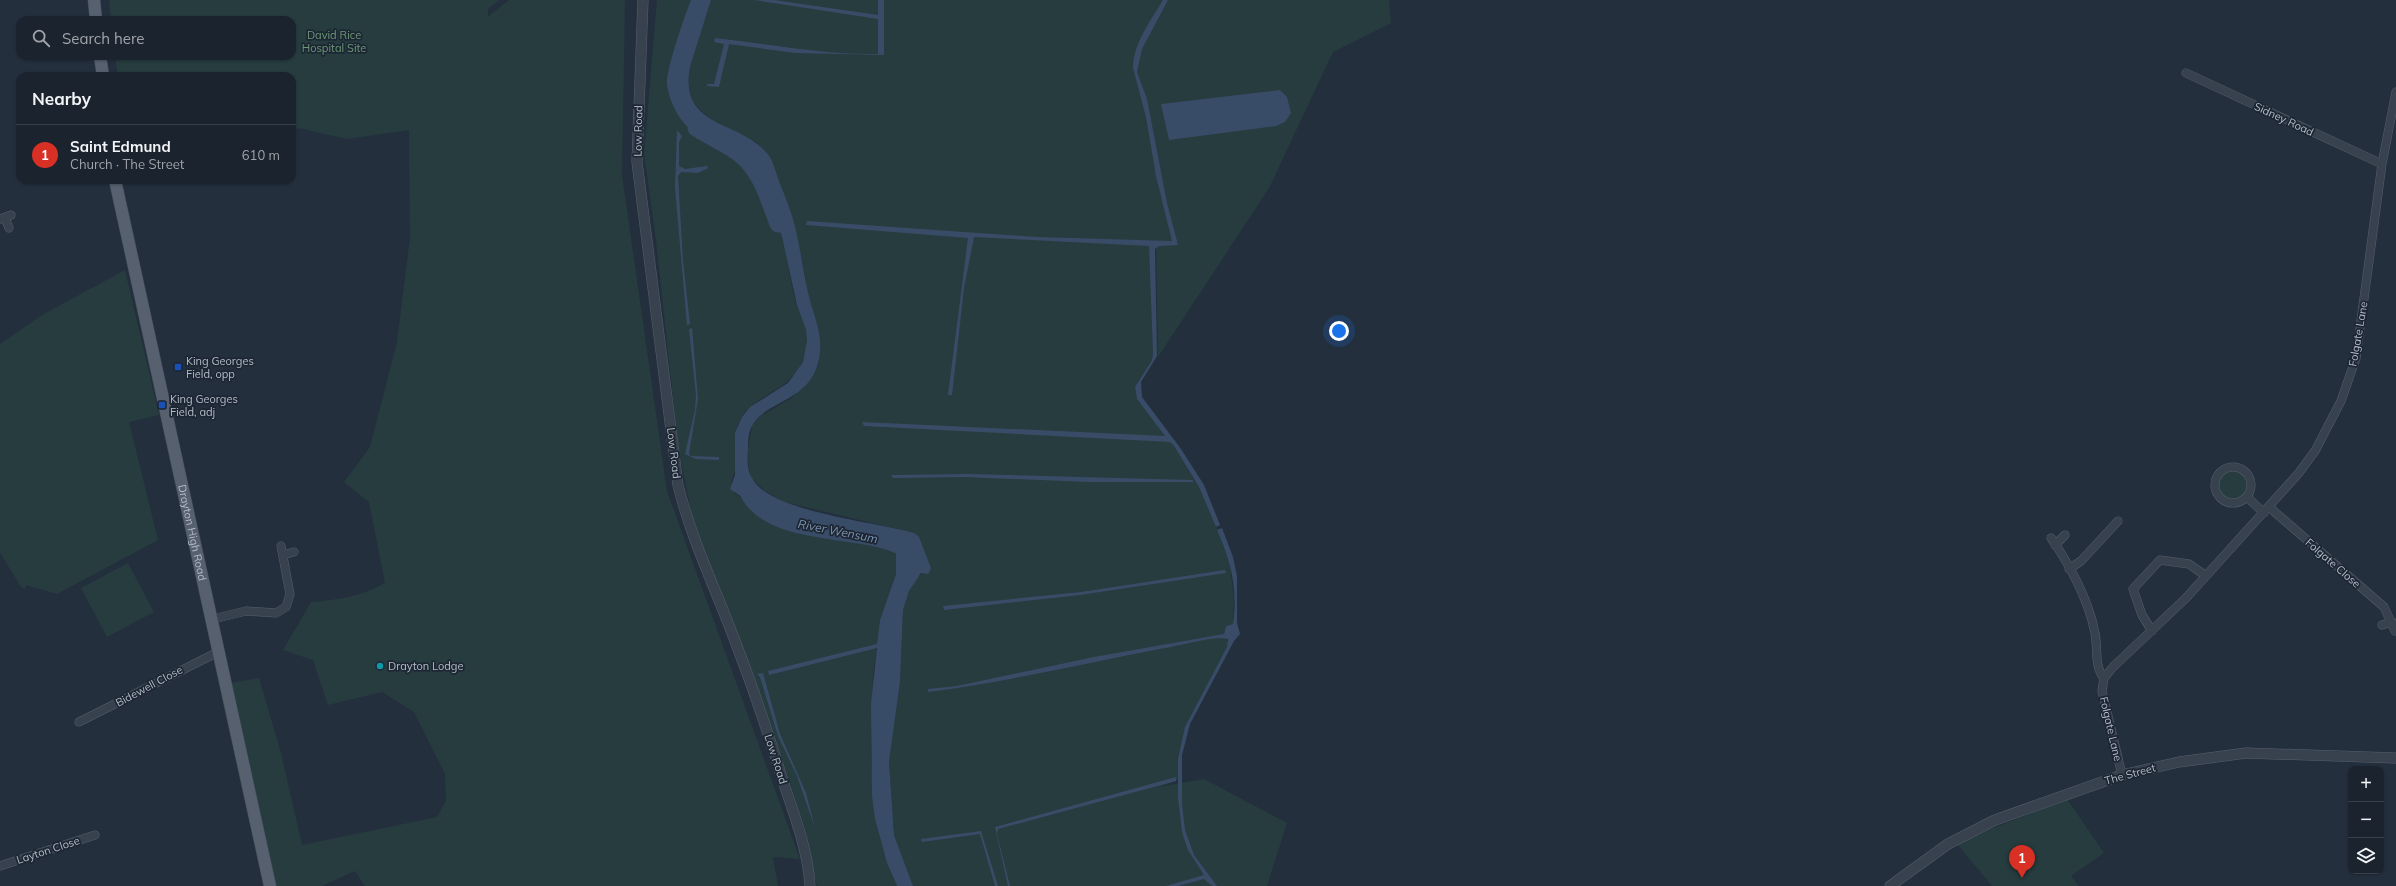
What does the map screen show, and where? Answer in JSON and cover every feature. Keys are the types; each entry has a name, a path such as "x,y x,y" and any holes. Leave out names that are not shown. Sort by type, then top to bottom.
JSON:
{"main road":[{"path":"94,0 96,16"},
{"path":"100,60 102,72"},
{"name":"Drayton High Road","path":"117,184 220,651 270,886"}],"street":[{"name":"Low Road","path":"642,0 637,162 678,485 686,516 739,650 777,761 809,869 810,886"},
{"name":"Sidney Road","path":"2186,73 2382,164"},
{"name":"Folgate Lane","path":"2122,775 2102,691 2104,678 2112,667 2152,631 2206,576 2298,474 2315,450 2340,401 2352,369 2364,302 2382,164 2396,92"},
{"path":"5,218 9,228"},
{"path":"2232,466 2241,468 2248,473 2251,481 2251,489 2247,497 2238,503 2228,503 2220,498 2215,490 2214,483 2217,474 2223,469 2232,466"},
{"name":"Folgate Close","path":"2247,497 2266,510 2384,607 2392,622 2395,632"},
{"path":"2069,568 2081,561 2118,521"},
{"path":"2065,535 2053,542 2069,568 2092,618 2099,669 2104,678"},
{"path":"213,619 246,611 276,613 286,607 290,594 280,546"},
{"path":"283,555 294,552"},
{"path":"2152,631 2142,615 2133,589 2160,560 2190,564 2206,576"},
{"path":"2382,625 2392,622"},
{"name":"Bidewell Close","path":"79,722 220,651"},
{"name":"The Street","path":"1890,886 1948,844 1995,820 2122,775 2179,762 2246,753 2396,758"},
{"name":"Layton Close","path":"0,866 95,835"}],"green space":[{"name":"David Rice Hospital Site","path":"109,0 499,0 488,9 488,17 509,0 625,0 622,175 667,491 800,859 773,857 778,886 365,886 355,871 322,886 275,886 231,683 259,678 281,753 302,845 437,817 446,801 445,774 414,712 382,692 328,705 313,660 283,650 311,602 350,597 385,583 369,502 344,482 370,447 397,342 410,237 409,130 347,139 299,128 296,129 296,72 117,72 116,60 296,60 296,16 111,16"},
{"path":"657,0 691,0 672,61 667,84 677,112 700,135 736,145 748,152 753,158 779,228 794,295 807,336 805,355 800,366 792,377 755,403 742,417 738,425 735,442 734,474 731,481 734,493 763,511 872,536 888,543 896,552 896,574 880,620 873,676 871,760 875,819 887,863 897,886 817,886 792,788 761,699 693,522 678,445 656,240 644,154"},
{"path":"711,0 1389,0 1391,23 1333,52 1269,188 1158,357 1156,241 1150,240 1153,353 1152,360 1135,387 1137,398 1174,446 1199,487 1229,557 1234,599 1233,624 1226,626 1224,634 1228,643 1214,676 1196,708 1183,742 1180,759 1180,777 1176,781 1158,787 1204,779 1287,823 1267,886 913,886 894,835 889,762 900,682 903,610 909,591 917,578 923,573 914,533 784,502 765,491 751,478 747,454 752,426 760,416 792,398 818,365 806,281 800,253 785,198 774,172 758,144 711,119 695,104 691,94 689,82 690,67"},
{"path":"125,270 159,415 129,422 158,540 57,594 26,585 26,589 21,587 0,553 0,344 42,315"},
{"path":"2233,470 2244,474 2248,485 2244,496 2233,500 2222,496 2218,485 2222,474"},
{"path":"128,563 154,612 107,637 81,588"},
{"path":"2067,799 2104,853 2071,876 2079,886 1992,886 1957,844 1993,828"}],"water":[{"path":"691,0 711,0 690,67 689,87 693,101 701,112 712,120 753,141 770,157 793,219 808,293 820,340 820,355 813,376 805,386 796,393 758,417 752,426 748,437 748,468 750,475 762,490 779,499 801,507 851,520 914,533 919,537 931,568 928,574 921,573 909,591 903,610 900,682 889,762 894,835 913,886 897,886 887,863 875,819 872,796 871,704 877,648 769,675 768,671 877,644 880,620 896,574 896,552 888,543 872,536 841,529 803,525 780,519 763,511 730,489 735,475 735,433 742,417 750,407 788,383 803,362 807,341 806,330 797,305 782,237 753,158 747,152 734,145 706,138 693,131 677,114 668,92 667,78 669,68"},
{"path":"754,0 774,0 878,15 878,0 884,0 884,55 795,53 729,44 719,87 707,86 707,84 714,84 724,44 714,42 715,38 816,51 878,54 878,19"},
{"path":"1163,0 1168,0 1142,49 1137,72 1147,99 1167,203 1178,245 1159,246 1155,249 1157,356 1141,382 1142,397 1181,449 1204,485 1220,525 1216,527 1199,487 1170,442 864,426 862,422 1165,436 1137,399 1135,387 1152,360 1153,353 1149,246 974,237 964,288 952,395 948,395 968,238 806,225 807,221 1037,237 1172,241 1156,176 1146,117 1133,68 1139,41"},
{"path":"1280,90 1287,97 1291,113 1285,122 1276,126 1169,140 1161,104"},
{"path":"677,130 682,136 679,142 679,166 685,169 707,166 708,168 698,173 681,172 678,176 683,261 690,324 687,325 675,188"},
{"path":"692,328 698,399 689,453 690,456 719,457 719,460 696,459 685,454 695,410 696,395 689,329"},
{"path":"969,474 1192,480 1194,482 1089,482 963,477 893,478 891,475"},
{"path":"1222,528 1233,557 1237,576 1237,623 1240,634 1234,641 1190,724 1182,755 1182,804 1185,830 1194,855 1217,886 1212,886 1204,879 1178,886 1166,886 1204,875 1188,850 1182,832 1178,798 1178,759 1185,727 1227,647 1228,639 1215,638 958,688 928,692 928,689 957,686 1094,657 1224,634 1226,626 1233,624 1235,599 1230,564 1217,530"},
{"path":"1225,570 1226,573 1080,595 944,610 943,606 1081,592"},
{"path":"763,673 780,734 806,793 815,828 797,776 778,736 760,677 757,674"},
{"path":"1176,777 1176,781 998,829 997,834 1010,886 1008,886 995,827"},
{"path":"981,831 998,886 995,886 980,834 922,842 921,839"}],"waterway":[{"name":"River Wensum","path":"696,128 731,148 749,163 760,179 778,224"},
{"name":"River Wensum","path":"747,490 758,505 774,516 794,524 883,540 900,546"}],"place":[{"name":"King Georges Field, opp","path":"178,367"},
{"name":"King Georges Field, adj","path":"162,405"},
{"name":"Drayton Lodge","path":"380,666"},
{"name":"Saint Edmund","path":"2022,878"}]}
